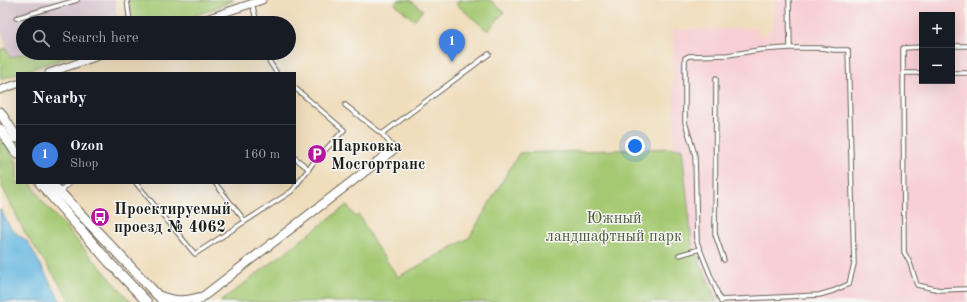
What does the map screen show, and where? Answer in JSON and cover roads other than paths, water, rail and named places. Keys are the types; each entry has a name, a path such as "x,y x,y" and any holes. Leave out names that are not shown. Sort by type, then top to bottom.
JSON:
{"main road":[{"path":"0,112 16,136"},
{"path":"0,128 16,152"},
{"path":"41,184 56,194 160,299"},
{"path":"51,184 56,194 147,302"}],"street":[{"path":"214,16 262,0"},
{"path":"52,72 87,60"},
{"path":"0,90 16,84"},
{"path":"160,299 187,301 198,300 394,149"}],"lane":[{"path":"23,16 77,0"},
{"path":"127,0 129,16"},
{"path":"789,0 790,48"},
{"path":"252,3 255,16"},
{"path":"955,46 967,46"},
{"path":"919,47 903,48 904,252 910,263 917,285 940,290 967,289"},
{"path":"790,48 848,50 854,264 849,284 819,295 721,301 698,242 695,155 685,122 685,58 689,56 728,55 790,48"},
{"path":"382,134 489,54"},
{"path":"268,60 275,72"},
{"path":"904,74 919,73"},
{"path":"955,73 967,73"},
{"path":"716,78 715,234 724,260"},
{"path":"137,184 195,254 292,191 309,169 344,130 296,89"},
{"path":"345,105 382,134 394,149"},
{"path":"296,159 309,169"},
{"path":"56,194 67,184"},
{"path":"216,184 245,221"},
{"path":"679,255 700,249"}],"water":[{"path":"0,209 11,229 28,242 61,302 0,302"}],"place":[{"name":"Ozon","path":"452,62"},
{"name":"Парковка Мосгортранс","path":"317,154"},
{"name":"Проектируемый проезд № 4062","path":"100,217"}],"park label":[{"name":"Южный ландшафтный парк","path":"614,226"}]}
